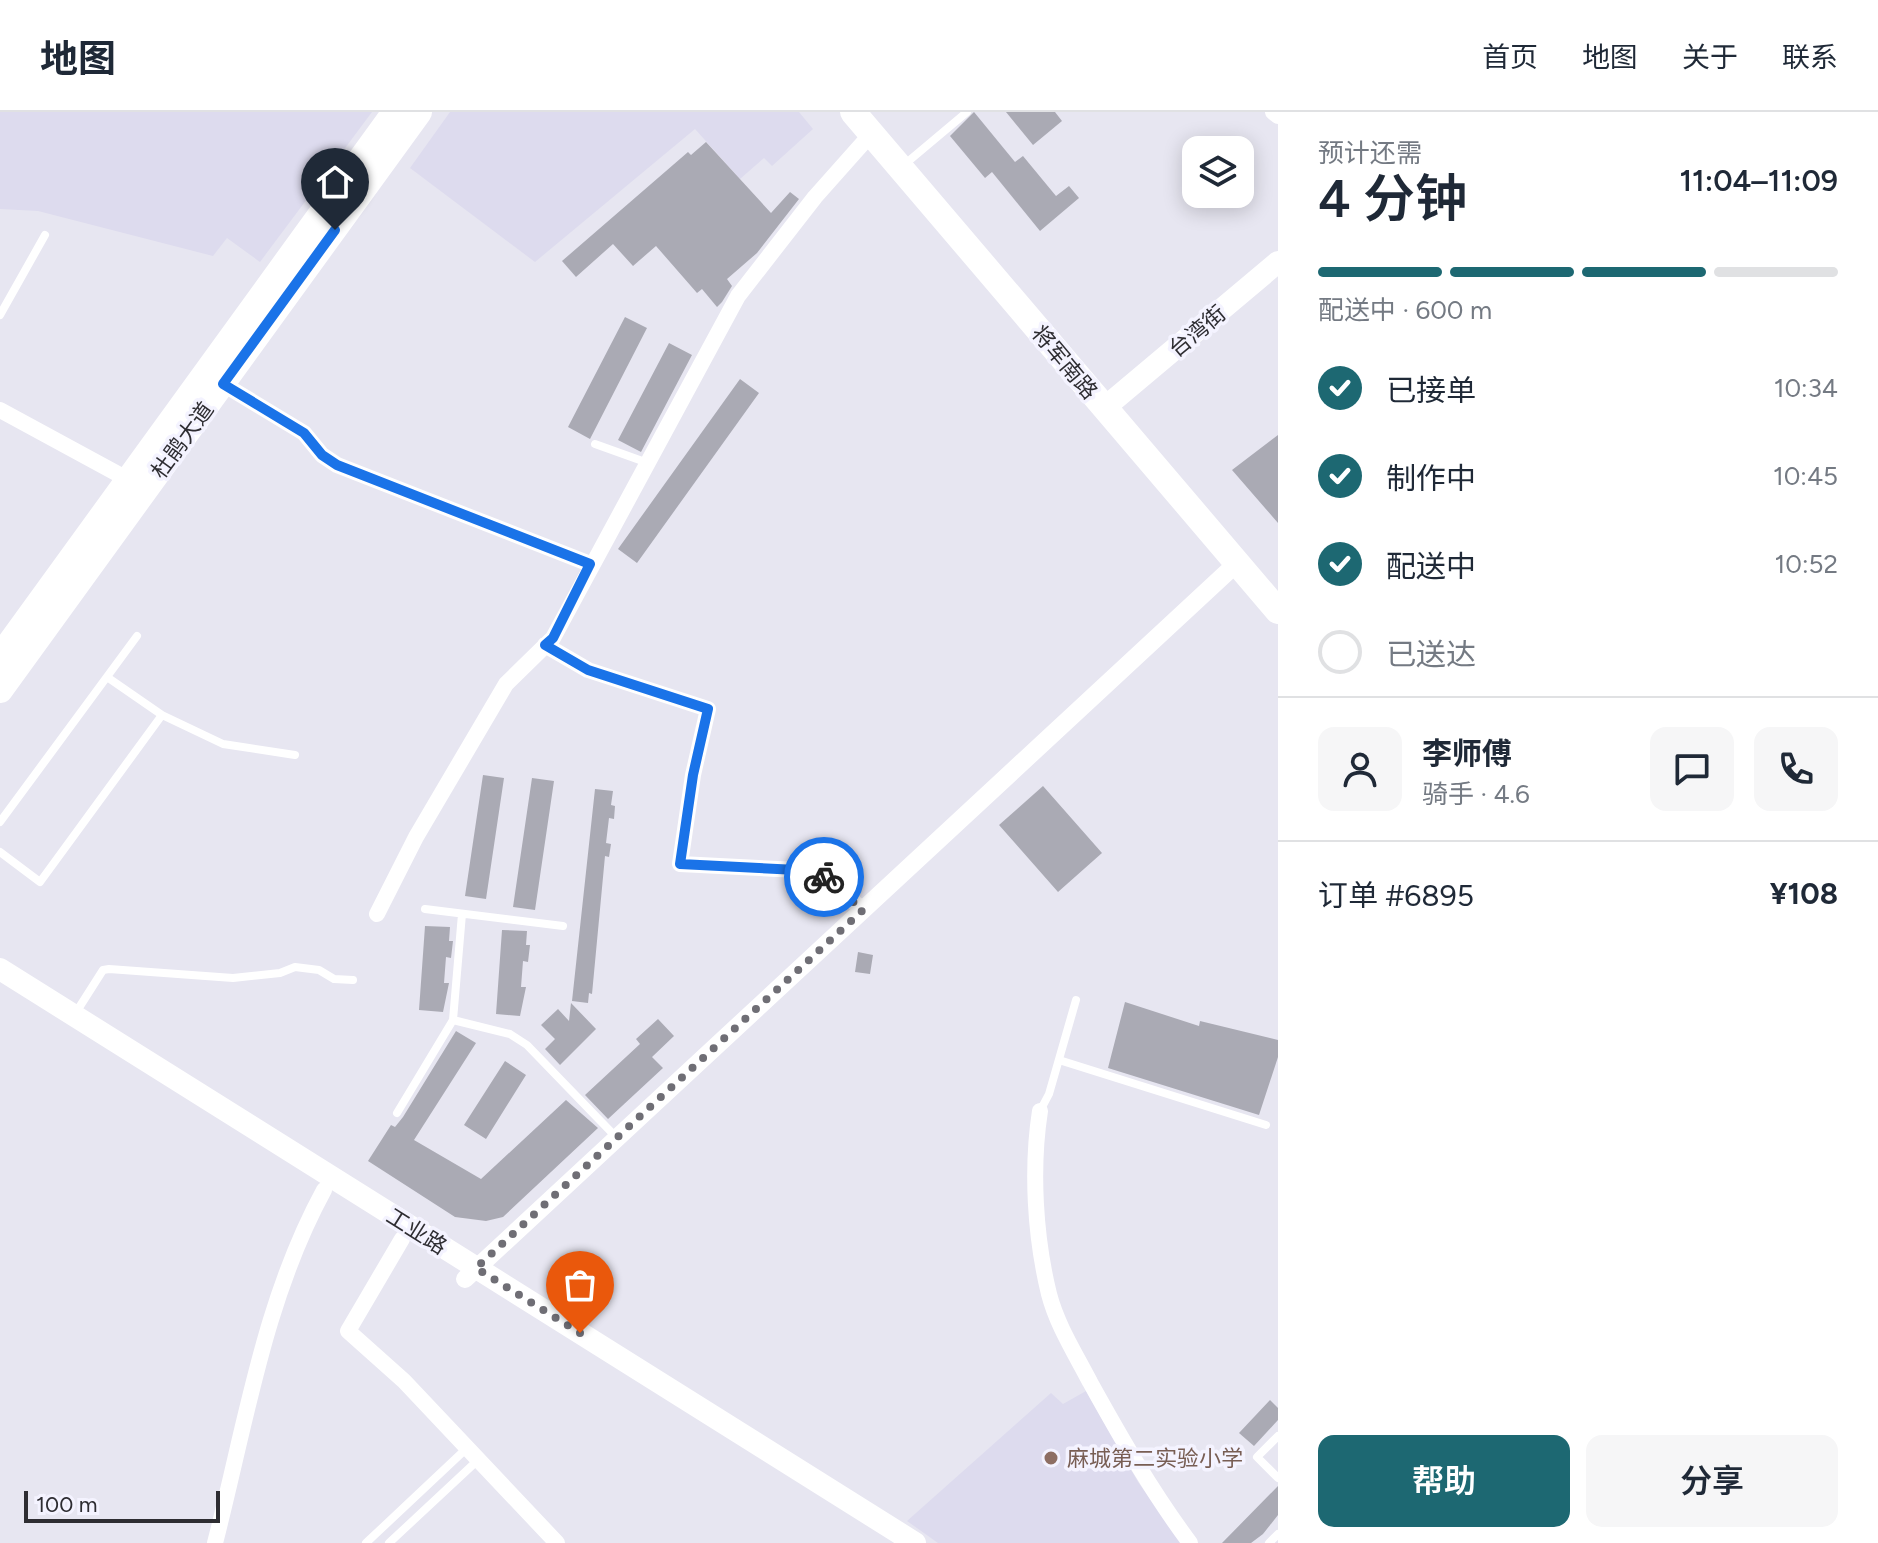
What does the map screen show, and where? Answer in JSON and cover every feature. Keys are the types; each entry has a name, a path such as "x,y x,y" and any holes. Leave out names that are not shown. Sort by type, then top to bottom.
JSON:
{"highway":[{"name":"杜鹃大道","path":"0,657 395,112"},
{"name":"杜鹃大道","path":"0,690 419,112"},
{"name":"将军南路","path":"853,112 871,123 911,159 1278,590"},
{"name":"将军南路","path":"871,123 1278,611"}],"main road":[{"name":"台湾街","path":"1115,399 1278,262"},
{"name":"工业路","path":"0,969 887,1543"},
{"name":"工业路","path":"0,986 402,1239 471,1274 915,1543"}],"street":[{"path":"1273,112 1278,116"},
{"path":"377,914 416,837 506,684 553,638 590,564 649,463 738,296 871,123"},
{"path":"223,384 304,433 322,455 337,465 590,564"},
{"path":"0,410 129,480"},
{"path":"471,1274 1237,563"},
{"path":"545,645 588,670 708,709 693,775 680,864 818,871 863,910"},
{"path":"1040,1111 1034,1147 1038,1206 1044,1270 1060,1326 1129,1453 1190,1543"},
{"path":"215,1543 267,1327 290,1261 324,1190"},
{"path":"402,1239 348,1331 404,1381 557,1543"}],"lane":[{"path":"911,159 967,112"},
{"path":"0,315 45,235"},
{"path":"595,444 649,463"},
{"path":"0,822 137,636"},
{"path":"107,677 162,715 223,744 295,755"},
{"path":"0,852 40,882 162,715"},
{"path":"425,909 563,926"},
{"path":"397,1113 453,1020 462,914"},
{"path":"75,1015 103,970 109,969 233,978 280,973 295,967 314,968 334,979 353,980"},
{"path":"1040,1111 1076,1000"},
{"path":"453,1020 510,1034 527,1045 617,1138"},
{"path":"1059,1060 1266,1125"},
{"path":"1278,1436 1257,1457 1278,1478"},
{"path":"366,1543 473,1454"},
{"path":"389,1543 473,1454"},
{"path":"1269,1543 1278,1534"}],"shaded area":[{"path":"0,112 372,112 260,262 227,238 213,256 38,211 0,209"},
{"path":"450,112 799,112 813,129 772,166 764,158 740,179 695,129 535,262 410,168"},
{"name":"麻城第二实验小学","path":"1086,1391 1138,1482 1182,1543 938,1543 907,1521 1051,1393 1063,1404"}],"building":[{"path":"974,112 1015,162 1023,156 1056,196 1069,186 1079,198 1040,231 992,172 985,178 950,136"},
{"path":"1006,112 1055,112 1062,121 1033,145"},
{"path":"706,142 771,213 790,192 799,199 757,253 727,279 732,286 722,302 717,307 702,289 697,293 656,246 633,266 613,244 576,277 562,261 688,152 691,155"},
{"path":"625,317 647,328 590,439 568,427"},
{"path":"669,343 692,355 641,452 618,440"},
{"path":"740,379 759,393 637,563 618,549"},
{"path":"1278,435 1278,523 1232,470"},
{"path":"483,775 504,778 486,899 465,896"},
{"path":"532,778 554,781 535,910 513,907"},
{"path":"1043,786 1102,853 1058,892 999,825"},
{"path":"595,789 613,791 611,805 615,806 614,819 609,818 606,843 611,844 609,857 605,856 592,994 589,993 588,1003 572,1001"},
{"path":"425,926 450,927 449,941 453,941 451,958 446,957 444,983 449,983 443,1012 419,1010"},
{"path":"502,930 527,931 526,945 530,945 528,962 523,961 521,987 526,987 520,1016 496,1014"},
{"path":"858,952 873,955 870,974 855,972"},
{"path":"1125,1002 1199,1026 1200,1021 1278,1040 1278,1057 1259,1115 1108,1068"},
{"path":"571,1003 596,1029 560,1065 545,1049 555,1039 541,1025 558,1009 569,1021"},
{"path":"658,1019 674,1036 652,1057 663,1068 608,1119 585,1095 640,1044 636,1039"},
{"path":"456,1031 476,1043 414,1140 481,1179 566,1100 598,1128 503,1217 486,1221 455,1217 368,1161 391,1125 395,1127 403,1117"},
{"path":"505,1061 526,1075 486,1139 464,1125"},
{"path":"1270,1400 1278,1408 1278,1420 1254,1446 1239,1433"},
{"path":"1278,1486 1278,1515 1263,1534 1251,1543 1222,1543"}],"way so far":[{"path":"580,1333 476,1268 863,910 824,877"}],"place":[{"name":"麻城第二实验小学","path":"1051,1458"}],"route":[{"path":"335,230 223,384 304,433 322,455 337,465 419,500 590,564 553,638 545,645 588,670 708,709 693,775 680,864 818,871 824,877"}]}
